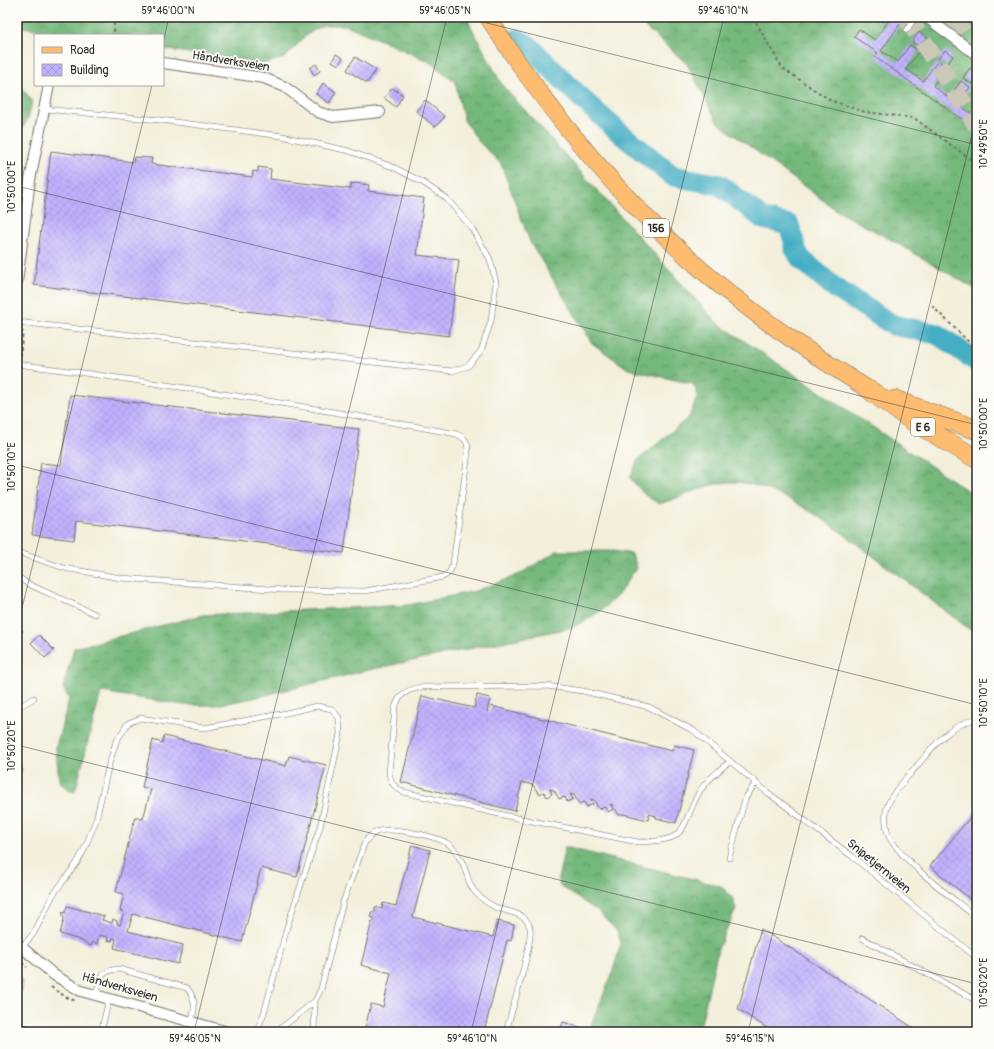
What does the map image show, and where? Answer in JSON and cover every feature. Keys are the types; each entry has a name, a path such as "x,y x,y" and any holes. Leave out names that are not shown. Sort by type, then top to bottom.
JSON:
{"highway":[{"name":"E 6","path":"871,391 977,430"},
{"name":"E 6","path":"871,391 912,420 977,459"}],"main road":[{"name":"156","path":"488,17 525,74 553,112 601,171 650,222 734,296 814,355 871,391"}],"street":[{"path":"926,17 977,55"},
{"name":"Håndverksveien","path":"164,63 264,78 285,87 318,112 333,117 380,112"},
{"path":"17,282 30,180 49,86"},
{"name":"Håndverksveien","path":"20,945 63,981 81,991 227,1032"}],"lane":[{"path":"906,30 915,17"},
{"path":"17,322 452,371 468,366 481,351 491,321 496,283 490,259 471,227 446,198 422,182 393,167 349,151 282,136 160,120 44,109"},
{"path":"17,364 116,377 360,416 457,434 464,438 468,443 468,452 453,564 449,572 443,577 365,591 282,590 120,578 64,568 17,552"},
{"path":"17,576 28,584 95,614"},
{"name":"Snipetjernveien","path":"730,761 699,793 682,832 671,839 659,842 638,842 512,817 404,792 391,782 389,774 395,707 399,697 406,691 421,687 548,686 583,691 649,707 694,731 756,782 767,792 853,857 977,958"},
{"path":"17,708 34,698"},
{"path":"20,945 34,933 53,895 77,863 84,850 96,820 109,764 116,742 128,724 134,720 149,718 204,728 317,706 332,709 339,718 340,734 321,820 312,852 287,926 265,1010 257,1032"},
{"name":"Snipetjernveien","path":"977,718 962,722 940,739 889,802 886,812 889,837 899,851 977,918"},
{"path":"730,858 745,799 756,782"},
{"path":"314,1032 315,1001 321,989 346,894 365,842 372,834 380,831 396,830 431,837 450,845 461,858 469,882 477,894 496,908 515,913 524,918 530,928 528,944 506,1032"},
{"path":"862,938 977,1002"},
{"path":"96,996 103,974 108,970 119,969 187,988 193,996 195,1008 192,1021"},
{"path":"101,1032 109,999"},
{"path":"276,1032 315,1001"}],"path":[{"path":"114,17 114,34"},
{"path":"753,17 782,68 830,100 864,112 914,118 977,164"},
{"path":"932,306 977,350"}],"green space":[{"path":"17,17 466,17 502,85 716,322 977,497 977,635 835,528 792,501 770,491 749,484 729,482 712,485 659,504 645,495 630,478 637,461 689,417 698,395 693,384 628,369 592,343 530,242 501,164 479,142 464,120 455,81 428,61 346,25 323,25 306,35 285,58 261,64 164,49 164,34 66,34 17,26"},
{"path":"634,17 977,17 977,290 895,242 839,212 718,123 687,64"},
{"path":"17,82 32,101 29,116 17,138"},
{"path":"557,551 614,551 632,554 637,567 618,595 602,610 574,627 364,671 249,699 215,705 185,705 101,692 75,792 69,791 59,781 56,747 69,699 63,688 74,648 203,615 408,605 475,591 518,575"},
{"path":"565,847 721,886 732,897 736,909 718,949 699,1032 588,1032 612,974 621,943 617,931 596,910 560,886 558,879"},
{"path":"17,975 22,981 21,991 17,999"}],"building":[{"path":"878,17 888,17 884,22"},
{"path":"891,17 899,17 903,20 881,51 898,62 910,45 919,51 906,69 923,81 936,63 944,69 933,86 949,98 961,81 970,87 958,104 975,116 977,113 977,130 875,57 878,53 854,37 859,29 875,40"},
{"path":"919,32 928,38 921,48 912,42"},
{"path":"945,50 953,56 946,66 937,60"},
{"path":"336,54 343,58 338,65 332,61"},
{"path":"355,57 376,70 367,83 347,70"},
{"path":"316,64 320,71 314,75 310,68"},
{"path":"970,68 977,73 977,77 972,84 963,78"},
{"path":"323,83 336,92 329,103 316,94"},
{"path":"392,88 403,95 396,107 384,98"},
{"path":"425,100 445,117 435,127 416,111"},
{"path":"51,151 133,162 134,157 152,158 151,164 252,177 253,171 258,172 258,167 271,169 270,179 351,189 351,184 356,183 369,185 368,191 424,198 417,255 459,260 449,336 34,285"},
{"path":"70,395 359,429 344,553 76,521 74,540 32,535 41,463 61,465"},
{"path":"17,625 23,631 17,636"},
{"path":"39,635 54,650 45,658 31,643"},
{"path":"477,695 490,698 487,712 489,712 491,706 672,751 674,745 694,750 676,823 656,818 656,816 649,814 648,820 623,814 619,815 613,805 610,804 613,809 608,812 605,807 599,809 594,800 590,799 593,804 587,807 584,802 579,804 574,795 570,794 573,799 567,802 565,797 559,799 554,790 550,789 552,794 547,797 544,792 539,794 533,785 522,782 515,811 401,782 422,696 474,708"},
{"path":"164,736 286,766 289,756 326,765 297,877 261,868 242,942 133,914 128,931 183,945 178,964 114,948 116,939 113,938 112,941 107,940 108,937 99,935 97,944 92,942 91,946 80,940 60,934 64,919 62,912 65,913 67,906 104,916 102,920 112,923 113,919 120,925 124,912 120,911 124,894 116,892 135,817 143,819 151,789 142,787 153,740 162,743"},
{"path":"17,766 23,770 17,777"},
{"path":"977,809 977,905 930,866"},
{"path":"412,845 430,850 413,917 493,937 497,921 514,925 511,941 507,940 484,1032 364,1032 371,1004 383,1007 391,973 361,965 372,921 374,922 374,918 371,917 371,912 375,912 375,907 382,909 383,903 396,906"},
{"path":"761,929 920,1032 773,1032 738,1009"},
{"path":"563,1022 579,1027 578,1032 560,1032"}],"waterway":[{"path":"517,39 528,45 583,100 620,133 673,176 720,185 763,219 789,225 796,248 794,247 801,259 835,288 893,325 937,334 977,362"}],"tunnel":[{"path":"907,17 977,125"},
{"path":"952,17 977,54"}]}
